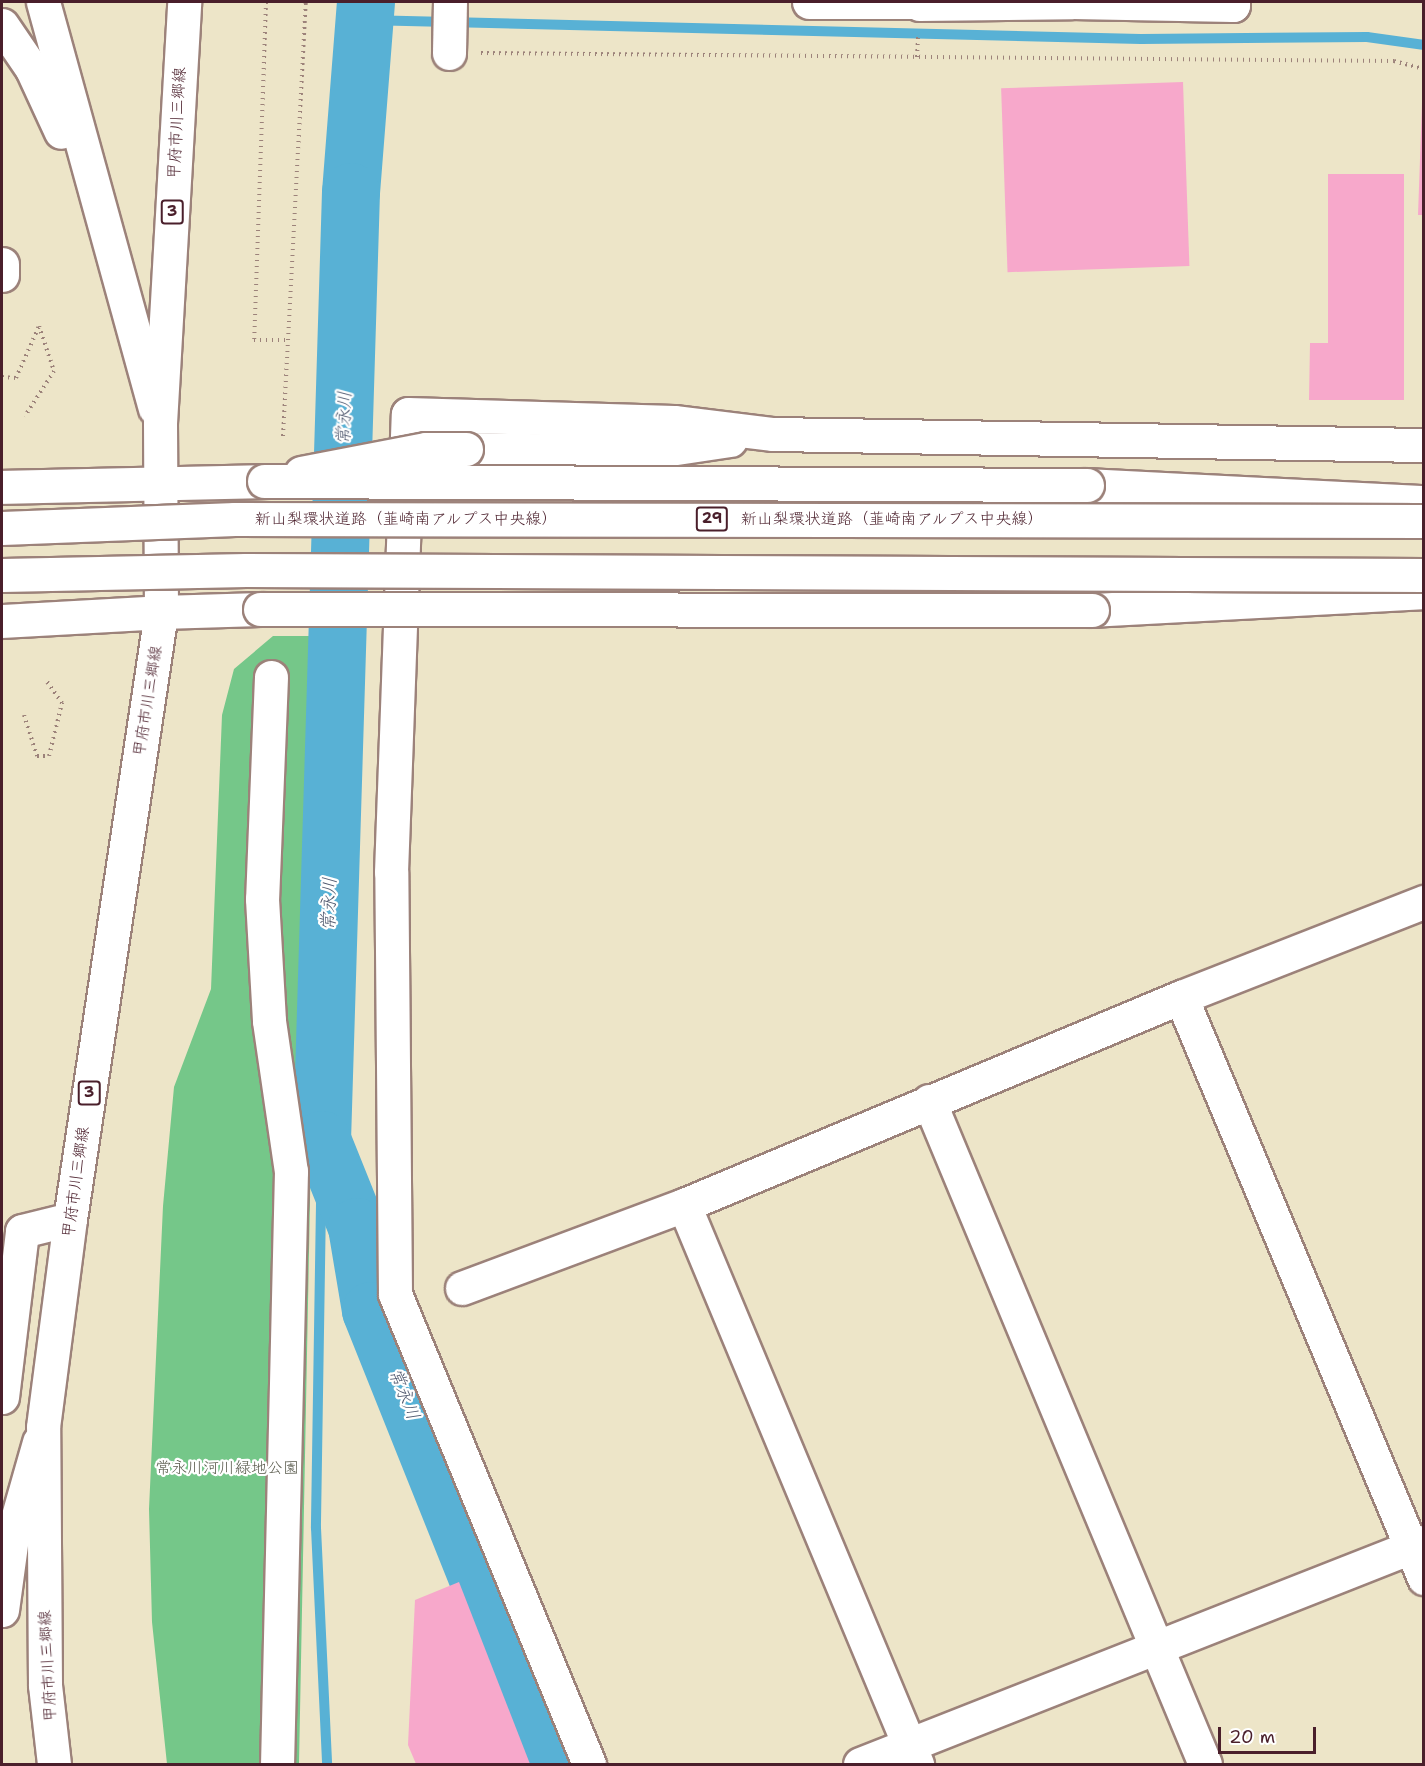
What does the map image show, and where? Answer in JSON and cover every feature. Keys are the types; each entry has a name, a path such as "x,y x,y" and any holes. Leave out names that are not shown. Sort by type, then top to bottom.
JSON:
{"main road":[{"name":"甲府市川三郷線","path":"43,2 109,237 141,370 160,423"},
{"name":"甲府市川三郷線","path":"54,1764 45,1685 44,1427 70,1219 161,612 160,423 184,2"},
{"path":"449,53 450,2"},
{"path":"809,2 1072,2 1233,5 1233,2"},
{"name":"甲府市川三郷線","path":"2,25 32,69 109,237"},
{"path":"2,264 2,275"},
{"path":"590,1764 395,1294 391,872 408,414 674,422 773,434 1424,445"},
{"path":"264,481 426,449 650,452 773,434"},
{"path":"2,487 264,481 1087,485 1424,502"},
{"name":"新山梨環状道路（韮崎南アルプス中央線）","path":"2,528 235,519 1424,521"},
{"path":"2,575 246,570 1424,574"},
{"path":"2,621 261,609 1092,610 1424,592"},
{"path":"271,677 262,898 269,1021 291,1171 277,1764"},
{"path":"462,1288 684,1205 1181,997 1424,902"},
{"path":"1181,997 1417,1545 1424,1578"},
{"path":"929,1101 1205,1764"},
{"path":"684,1205 913,1754"},
{"path":"2,1397 22,1231 70,1219"},
{"path":"2,1610 12,1537 44,1427"},
{"path":"860,1764 913,1754 1156,1647 1417,1545"}],"path":[{"path":"266,2 254,340 288,340"},
{"path":"283,436 306,2"},
{"path":"449,53 1394,60 1424,69"},
{"path":"2,377 16,378 39,326 54,371 25,416"},
{"path":"24,715 37,756 49,756 62,703 45,679"}],"green space":[{"name":"常永川河川緑地公園","path":"273,636 321,636 299,1764 167,1764 152,1622 149,1509 163,1206 174,1087 211,989 222,715 234,669"}],"building":[{"path":"1183,82 1189,266 1008,272 1001,88"},
{"path":"1422,103 1424,103 1424,215 1418,215"},
{"path":"1328,174 1404,174 1404,400 1309,400 1310,343 1328,343"},
{"path":"459,1582 530,1764 416,1764 408,1745 415,1600"}],"waterway":[{"name":"常永川","path":"366,2 351,192 322,1140 357,1227 371,1311 552,1764"},
{"path":"365,20 1141,39 1367,37 1424,45"},
{"path":"322,1140 316,1528 327,1764"}]}
